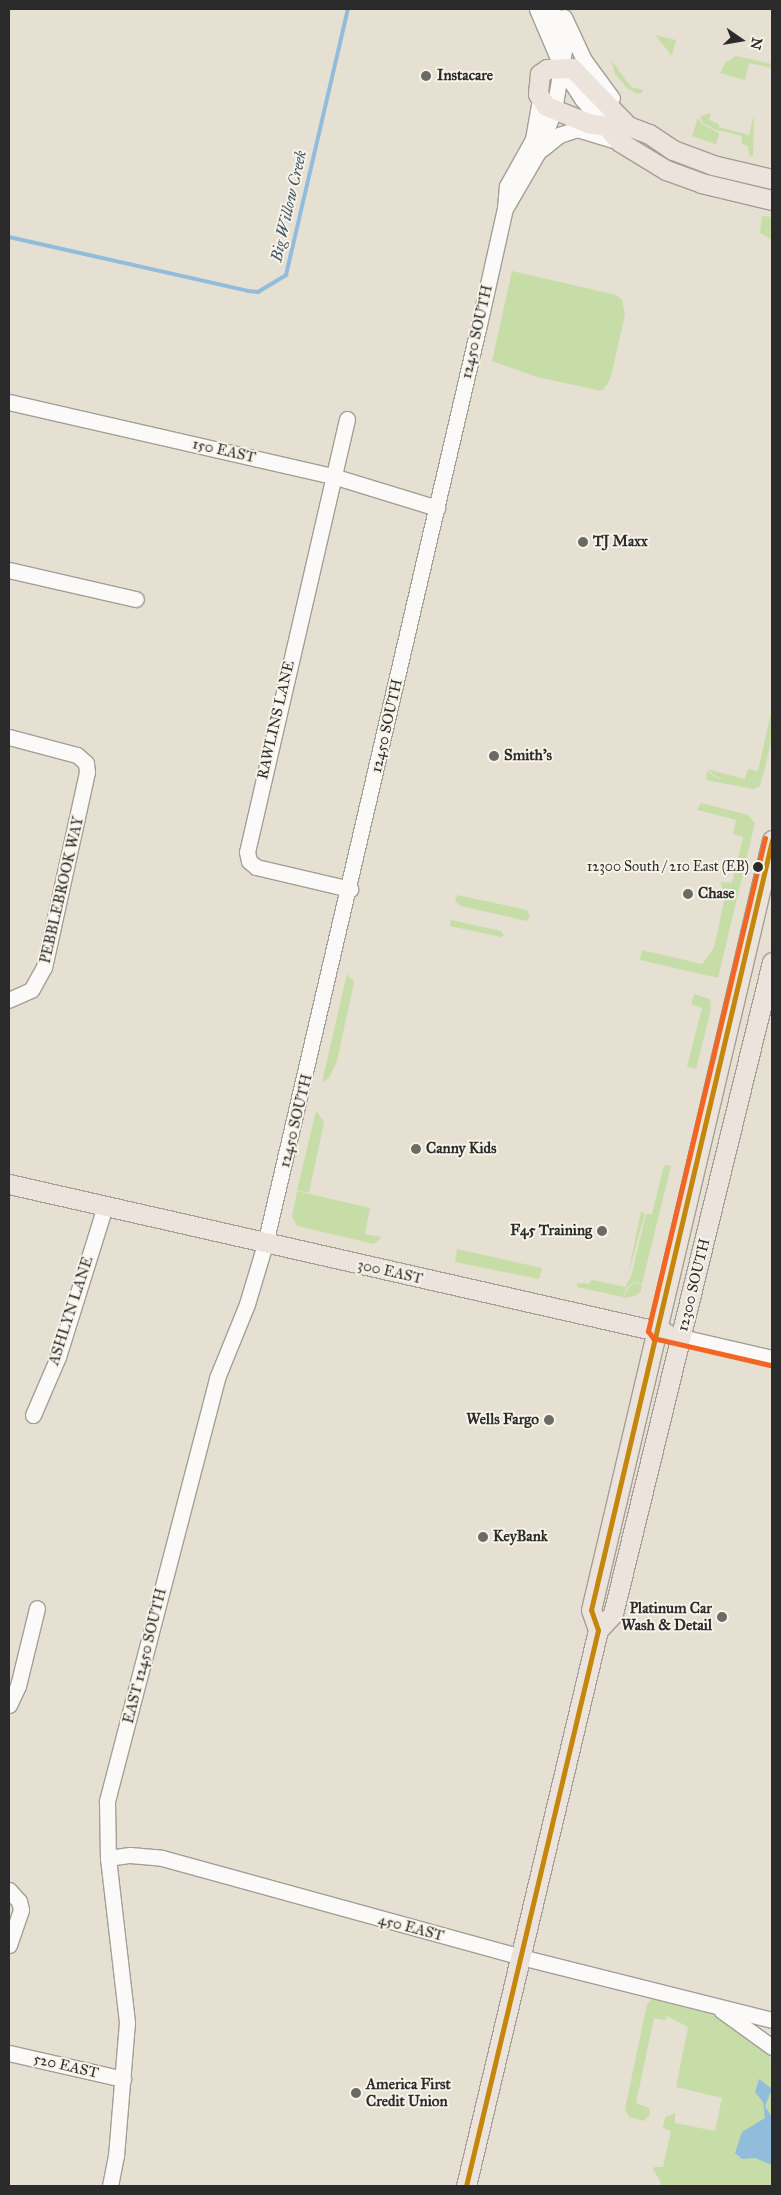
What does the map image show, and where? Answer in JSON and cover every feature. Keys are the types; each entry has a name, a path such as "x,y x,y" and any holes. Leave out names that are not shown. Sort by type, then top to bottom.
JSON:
{"main road":[{"path":"772,179 713,165 673,150 649,134 628,126 600,101 577,70 548,69 540,74 538,89 547,105 588,123 606,126 620,142 666,170 701,183 772,200"},
{"name":"12300 SOUTH","path":"598,1630 590,1610 772,840"},
{"name":"12300 SOUTH","path":"466,2186 598,1630 612,1614 771,970"},
{"name":"300 EAST","path":"9,1184 265,1244 681,1337"}],"street":[{"path":"537,9 547,37 562,68 583,100 606,126"},
{"name":"12450 SOUTH","path":"265,1244 350,889 505,208 507,186 533,139 562,68 564,50 552,9"},
{"path":"561,9 575,43 602,86 649,134"},
{"path":"540,74 547,53 547,37"},
{"name":"12450 SOUTH","path":"505,208 538,152 547,105"},
{"path":"538,152 559,135 577,129 620,142"},
{"name":"150 EAST","path":"9,402 333,476 437,508"},
{"name":"RAWLINS LANE","path":"346,419 247,852 248,861 256,867 350,889"},
{"path":"9,570 136,600"},
{"name":"PEBBLEBROOK WAY","path":"9,737 66,751 86,763 87,782 44,967 31,990 9,1000"},
{"name":"ASHLYN LANE","path":"33,1415 58,1357 105,1206"},
{"name":"EAST 12450 SOUTH","path":"110,2186 123,2079 127,2022 108,1858 107,1801 216,1378 248,1304 265,1244"},
{"name":"300 EAST","path":"681,1337 772,1358"},
{"path":"9,1705 18,1686 37,1608"},
{"name":"450 EAST","path":"108,1858 130,1855 162,1858 520,1957 772,2020"},
{"path":"9,1890 19,1901 21,1910 9,1945"},
{"name":"450 EAST","path":"714,2006 772,2046"},
{"name":"520 EAST","path":"9,2053 123,2079"}],"green space":[{"path":"655,35 676,40 672,56"},
{"path":"736,56 772,64 772,68 749,63 745,80 720,73 725,63"},
{"path":"611,60 631,87 643,90 642,93 638,94 627,88 615,74"},
{"path":"711,113 709,120 719,124 719,127 749,135 754,115 753,156 749,155 748,146 742,144 742,136 716,130 703,123 700,116"},
{"path":"698,118 702,124 719,133 716,144 732,150 692,136"},
{"path":"762,216 772,217 772,240 760,233"},
{"path":"512,271 616,295 622,300 625,315 610,380 602,391 537,377 492,361"},
{"path":"772,708 772,738 763,776 756,778 762,777 760,786 753,789 706,780 707,771 718,779 724,778 718,778 707,769 745,779 748,769 758,771"},
{"path":"701,803 748,815 755,823 718,978 640,960 642,950 702,964 714,948 724,901 721,882 732,883 743,837 733,834 736,820 697,810"},
{"path":"457,895 527,910 530,916 527,921 461,906 455,901"},
{"path":"451,920 501,931 504,935 501,937 450,926"},
{"path":"347,974 354,982 337,1061 329,1078 322,1082"},
{"path":"694,994 710,999 711,1009 696,1069 687,1067 702,1008 691,1004"},
{"path":"316,1111 324,1122 309,1193 297,1190"},
{"path":"664,1165 671,1166 642,1284 635,1282 627,1287 623,1297 577,1287 577,1283 589,1284 592,1280 625,1287 631,1277 646,1214 652,1214"},
{"path":"297,1191 370,1208 365,1234 382,1237 374,1244 297,1226 292,1217"},
{"path":"641,1212 645,1213 627,1279"},
{"path":"457,1249 542,1268 539,1279 455,1262"},
{"path":"635,1283 642,1285 641,1291 635,1296 623,1298 628,1288"},
{"path":"654,1997 697,2007 724,2020 768,2052 772,2060 772,2186 660,2186 661,2182 653,2170 654,2167 663,2167 671,2131 663,2128 665,2117 675,2113 675,2123 715,2131 722,2098 676,2087 688,2027 667,2016 665,2020 654,2018 636,2103 649,2108 650,2114 644,2121 629,2117 625,2109 647,2004"}],"water":[{"path":"759,2079 772,2089 765,2106 772,2117 772,2165 755,2158 742,2159 735,2153 742,2132 765,2118 763,2102 755,2092"}],"waterway":[{"name":"Big Willow Creek","path":"9,237 248,291 258,292 286,275 348,9"}],"transit line":[{"path":"765,838 648,1331 653,1338 770,1365"},
{"path":"466,2186 598,1630 591,1610 772,840"}],"place":[{"name":"Instacare","path":"426,76"},
{"name":"TJ Maxx","path":"583,542"},
{"name":"Smith's","path":"494,756"},
{"name":"12300 South / 210 East (EB)","path":"758,867"},
{"name":"Chase","path":"688,894"},
{"name":"Canny Kids","path":"416,1149"},
{"name":"F45 Training","path":"602,1231"},
{"name":"Wells Fargo","path":"549,1420"},
{"name":"KeyBank","path":"483,1537"},
{"name":"Platinum Car Wash & Detail","path":"722,1617"},
{"name":"America First Credit Union","path":"356,2093"}]}
